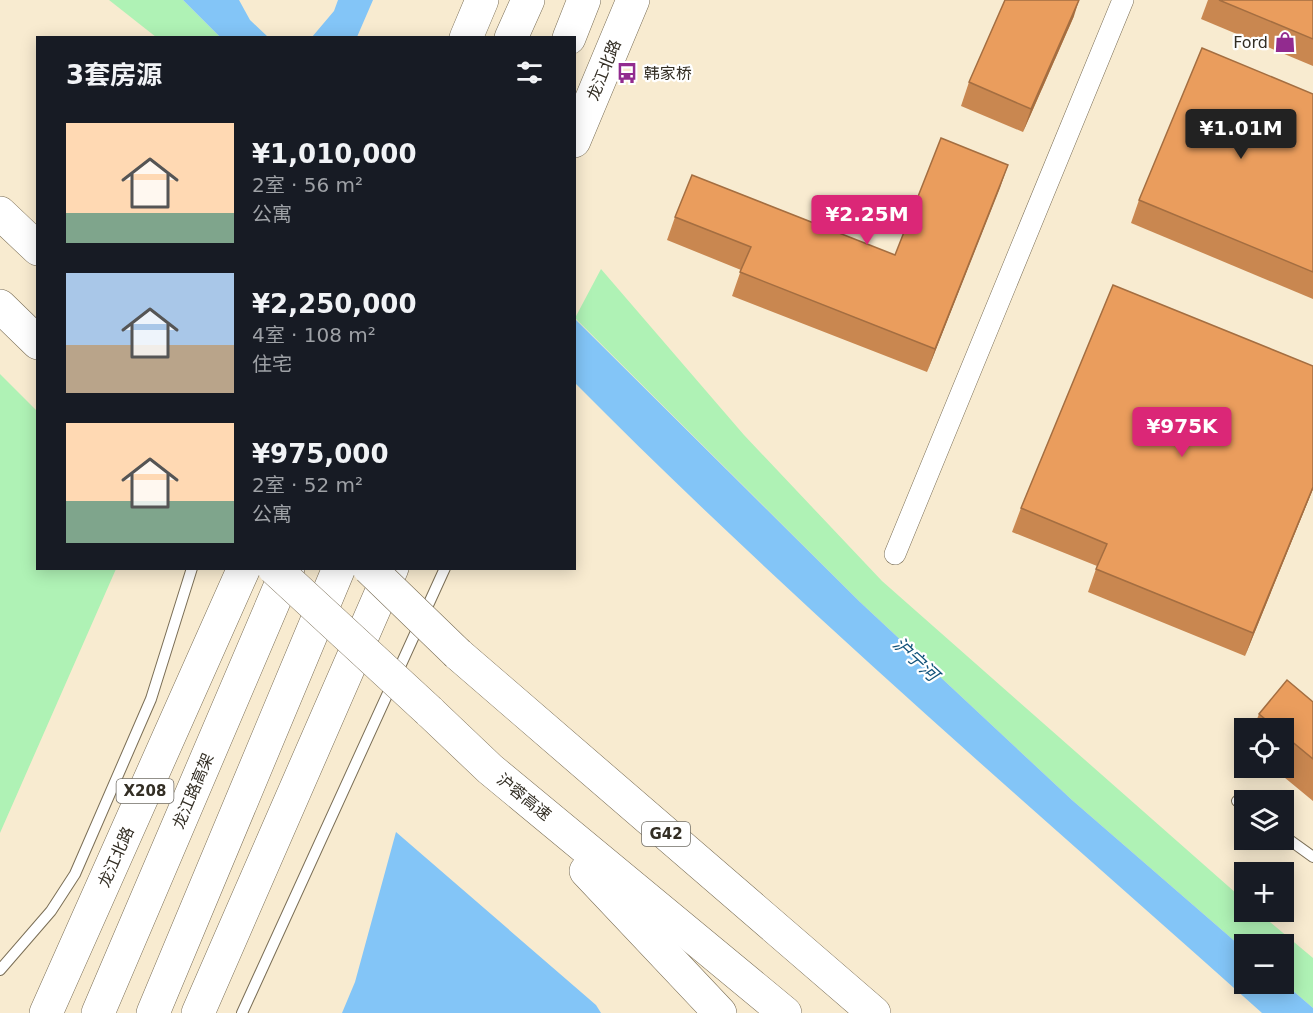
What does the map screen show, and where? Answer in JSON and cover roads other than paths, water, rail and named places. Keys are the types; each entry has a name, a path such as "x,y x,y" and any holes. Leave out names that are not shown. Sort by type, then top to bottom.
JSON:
{"main road":[{"path":"467,36 482,0"},
{"path":"513,36 528,0"},
{"path":"569,36 584,0"},
{"name":"龙江北路","path":"576,136 633,0"},
{"path":"0,213 36,247"},
{"path":"0,306 36,341"},
{"name":"龙江北路","path":"46,1013 243,570"},
{"name":"沪蓉高速","path":"276,570 490,769 785,1013"},
{"name":"龙江路高架","path":"99,1013 287,570"},
{"path":"153,1013 338,570"},
{"name":"G42","path":"371,570 458,654 874,1013"},
{"path":"198,1013 391,570"},
{"path":"490,769 720,1013"}],"street":[{"path":"895,554 1123,0"}],"lane":[{"path":"0,970 51,911 75,874 151,699 191,570"},
{"path":"242,1013 445,570"},
{"path":"1294,843 1313,857"}],"water":[{"path":"183,0 239,0 250,20 267,36 219,36"},
{"path":"338,0 373,0 357,36 313,36 334,11"},
{"name":"沪宁河","path":"576,320 860,602 1072,800 1234,940 1234,988 913,703 742,545 576,384"},
{"path":"396,832 596,1005 601,1013 342,1013 355,982"},
{"path":"1294,992 1313,1008 1313,1013 1262,1013 1241,994 1294,994"}],"place":[{"name":"Ford","path":"1285,42"},
{"name":"韩家桥","path":"627,73"}]}
